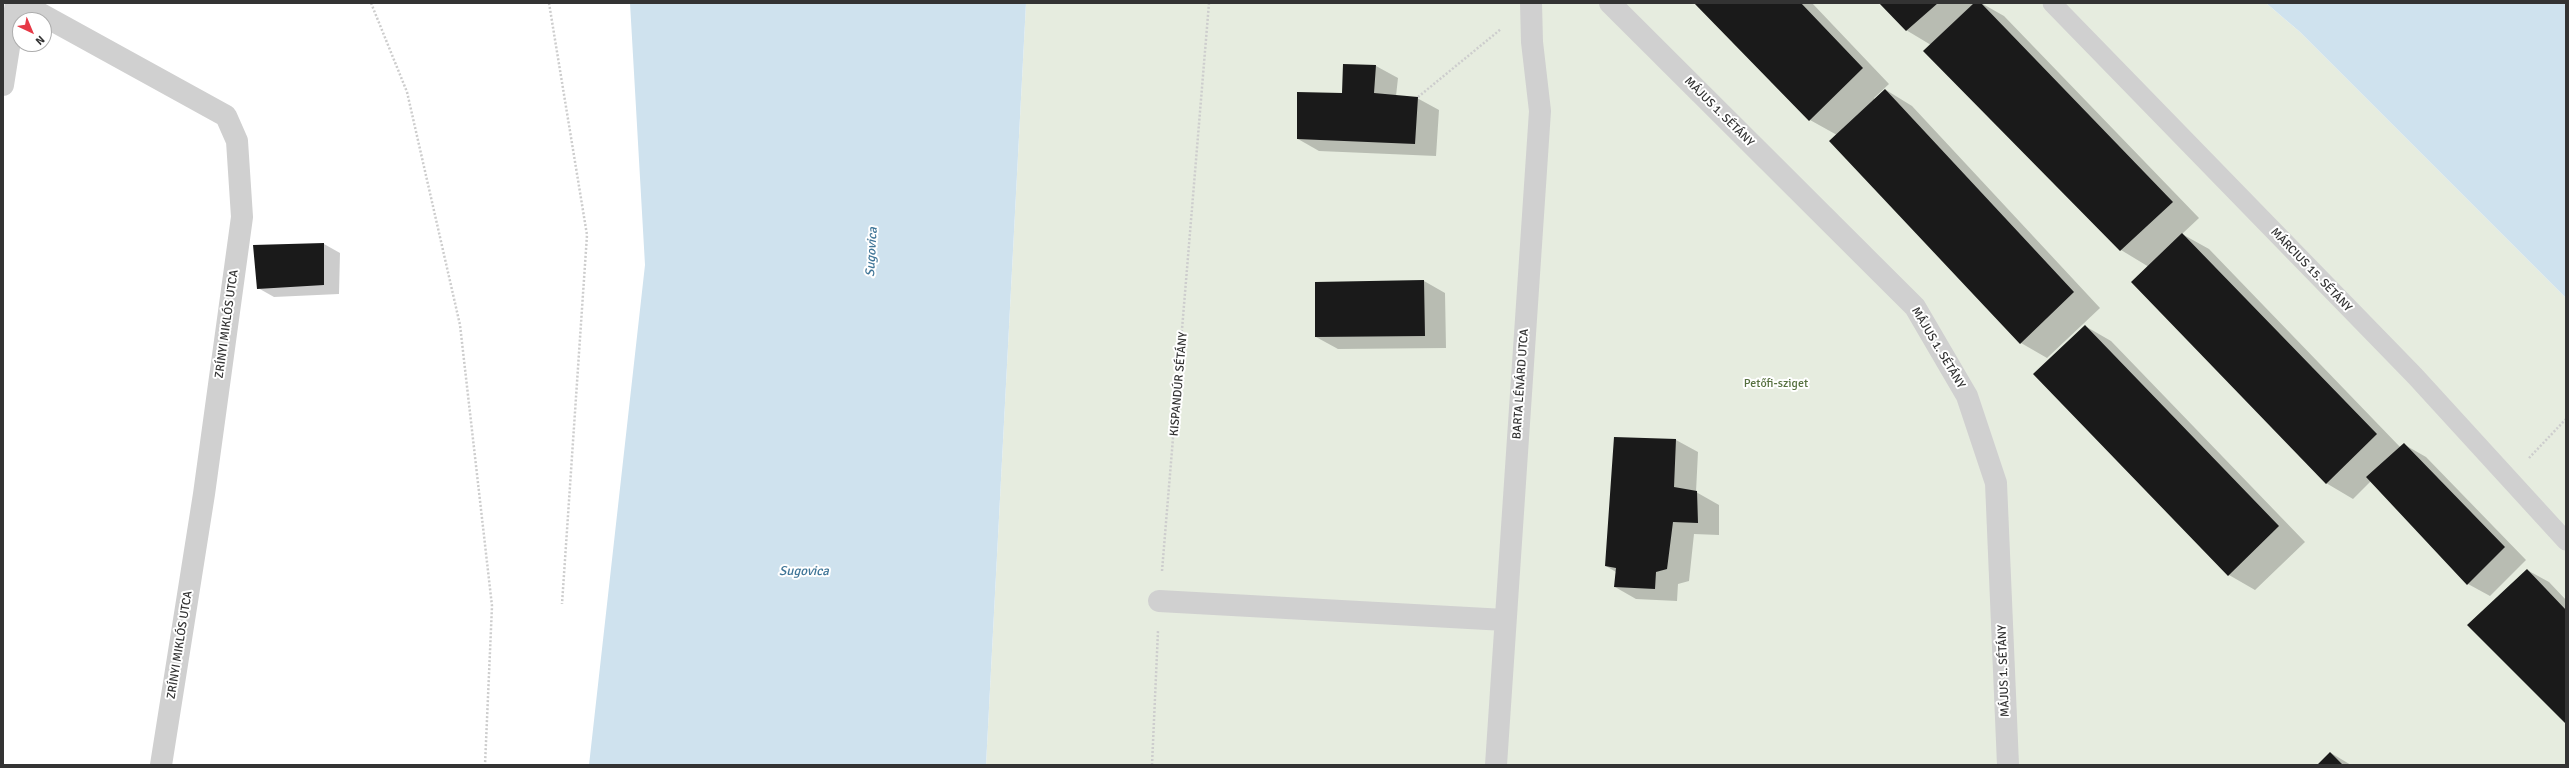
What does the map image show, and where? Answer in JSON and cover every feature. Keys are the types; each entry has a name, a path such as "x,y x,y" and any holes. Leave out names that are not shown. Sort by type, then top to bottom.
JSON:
{"street":[{"path":"3,85 16,3"},
{"name":"ZRÍNYI MIKLÓS UTCA","path":"21,3 226,116 237,141 242,216 204,494 161,765"},
{"name":"MÁJUS 1. SÉTÁNY","path":"1610,3 1915,307 1967,396 1996,483 2008,765"},
{"name":"BARTA LÉNÁRD UTCA","path":"1496,765 1540,111 1530,4"},
{"path":"1160,602 1505,620"}],"lane":[{"name":"MÁRCIUS 15. SÉTÁNY","path":"2052,3 2415,376 2566,541"}],"path":[{"path":"371,3 408,92 460,325 492,606 485,765"},
{"path":"549,3 587,235 562,604"},
{"name":"KISPANDÚR SÉTÁNY","path":"1152,765 1160,602 1209,3"},
{"path":"1418,97 1530,4"},
{"path":"2509,479 2566,419"}],"green space":[{"name":"Petőfi-sziget","path":"1026,3 2266,3 2300,32 2566,298 2566,765 986,765"}],"water":[{"name":"Sugovica","path":"630,3 1026,3 986,765 589,765 645,265"},
{"path":"2266,3 2566,3 2566,298 2300,32"}],"building":[{"path":"1694,3 1801,3 1863,68 1809,121"},
{"path":"1879,3 1938,3 1906,31"},
{"path":"1974,3 1981,3 2173,202 2120,251 1923,51"},
{"path":"1343,64 1376,65 1374,93 1418,97 1415,144 1297,139 1297,92 1342,93"},
{"path":"1885,89 2074,292 2020,344 1829,141"},
{"path":"2182,233 2377,434 2326,484 2131,282"},
{"path":"324,243 324,285 257,289 253,245"},
{"path":"1424,280 1425,336 1315,337 1315,282"},
{"path":"2085,325 2279,526 2228,576 2033,374"},
{"path":"1614,437 1676,439 1674,487 1697,491 1698,523 1673,522 1667,569 1656,572 1655,589 1614,587 1616,568 1605,566"},
{"path":"2404,443 2505,547 2467,585 2366,477"},
{"path":"2527,569 2566,610 2566,724 2467,625"},
{"path":"2330,752 2343,765 2317,765"}]}
